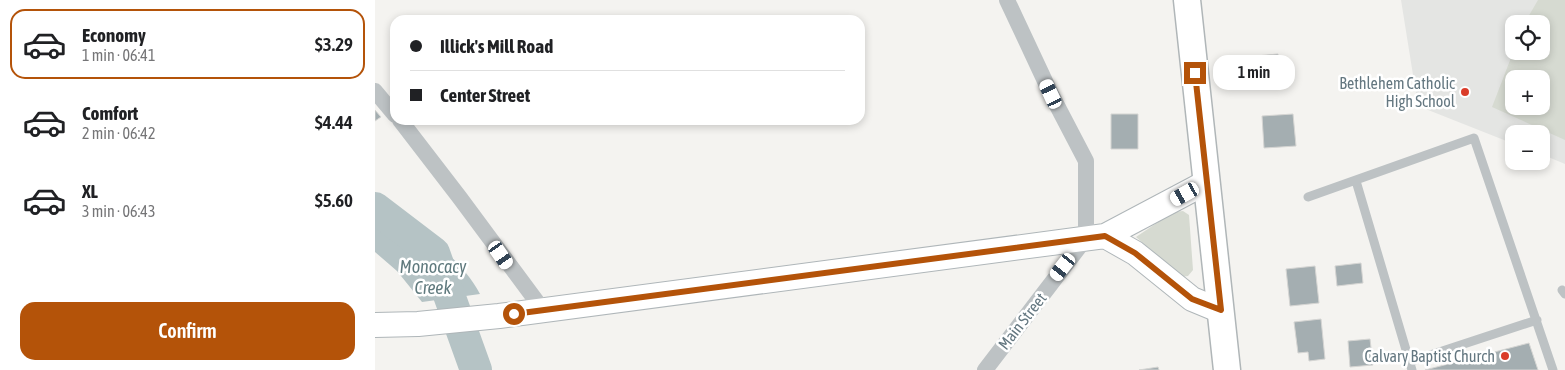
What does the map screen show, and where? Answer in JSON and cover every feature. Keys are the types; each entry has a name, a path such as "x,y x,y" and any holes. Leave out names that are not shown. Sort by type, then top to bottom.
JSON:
{"main road":[{"path":"1187,0 1227,370"}],"street":[{"path":"1007,0 1051,94 1086,161 1096,237"},
{"path":"375,91 390,108"},
{"path":"404,125 543,310"},
{"path":"375,324 419,324 499,316 1096,237 1207,182"},
{"path":"1096,237 1135,253 1192,299 1221,310"},
{"name":"Main Street","path":"985,370 1096,237"}],"lane":[{"path":"1308,197 1474,138 1553,370"},
{"path":"1357,180 1411,366 1537,320"}],"shaded area":[{"name":"Bethlehem Catholic High School","path":"1401,0 1565,0 1565,164 1550,158 1550,125 1505,125 1505,140 1418,106"},
{"path":"1538,0 1565,0 1565,140 1550,133 1550,125 1532,125 1510,115 1550,115 1550,70 1506,70 1510,60 1550,60 1550,15 1529,15"},
{"path":"1505,73 1505,113 1492,107"},
{"path":"1183,211 1189,215 1193,270 1188,276 1181,277 1136,237 1173,212"}],"water":[{"name":"Monocacy Creek","path":"375,201 419,230 447,253 460,266 480,294 422,302 397,271 375,252"}],"building":[{"path":"1278,54 1279,83 1258,85 1256,56"},
{"path":"375,110 381,117 375,121"},
{"path":"1111,114 1138,114 1138,149 1111,149"},
{"path":"1293,114 1296,146 1264,148 1262,116"},
{"path":"1361,263 1363,283 1337,286 1335,266"},
{"path":"1315,266 1319,303 1290,306 1286,269"},
{"path":"1321,319 1325,359 1309,361 1308,352 1298,353 1294,322"},
{"path":"1370,339 1373,365 1350,367 1348,341"},
{"name":"Calvary Baptist Church","path":"1529,343 1538,370 1425,370"},
{"path":"1158,367 1159,370 1139,370"}],"waterway":[{"name":"Monocacy Creek","path":"375,208 434,253 476,370"}],"place":[{"name":"Bethlehem Catholic High School","path":"1465,92"},
{"name":"Calvary Baptist Church","path":"1505,356"}],"route":[{"path":"514,314 713,286 1105,236 1135,253 1192,299 1221,310 1195,73"}]}
